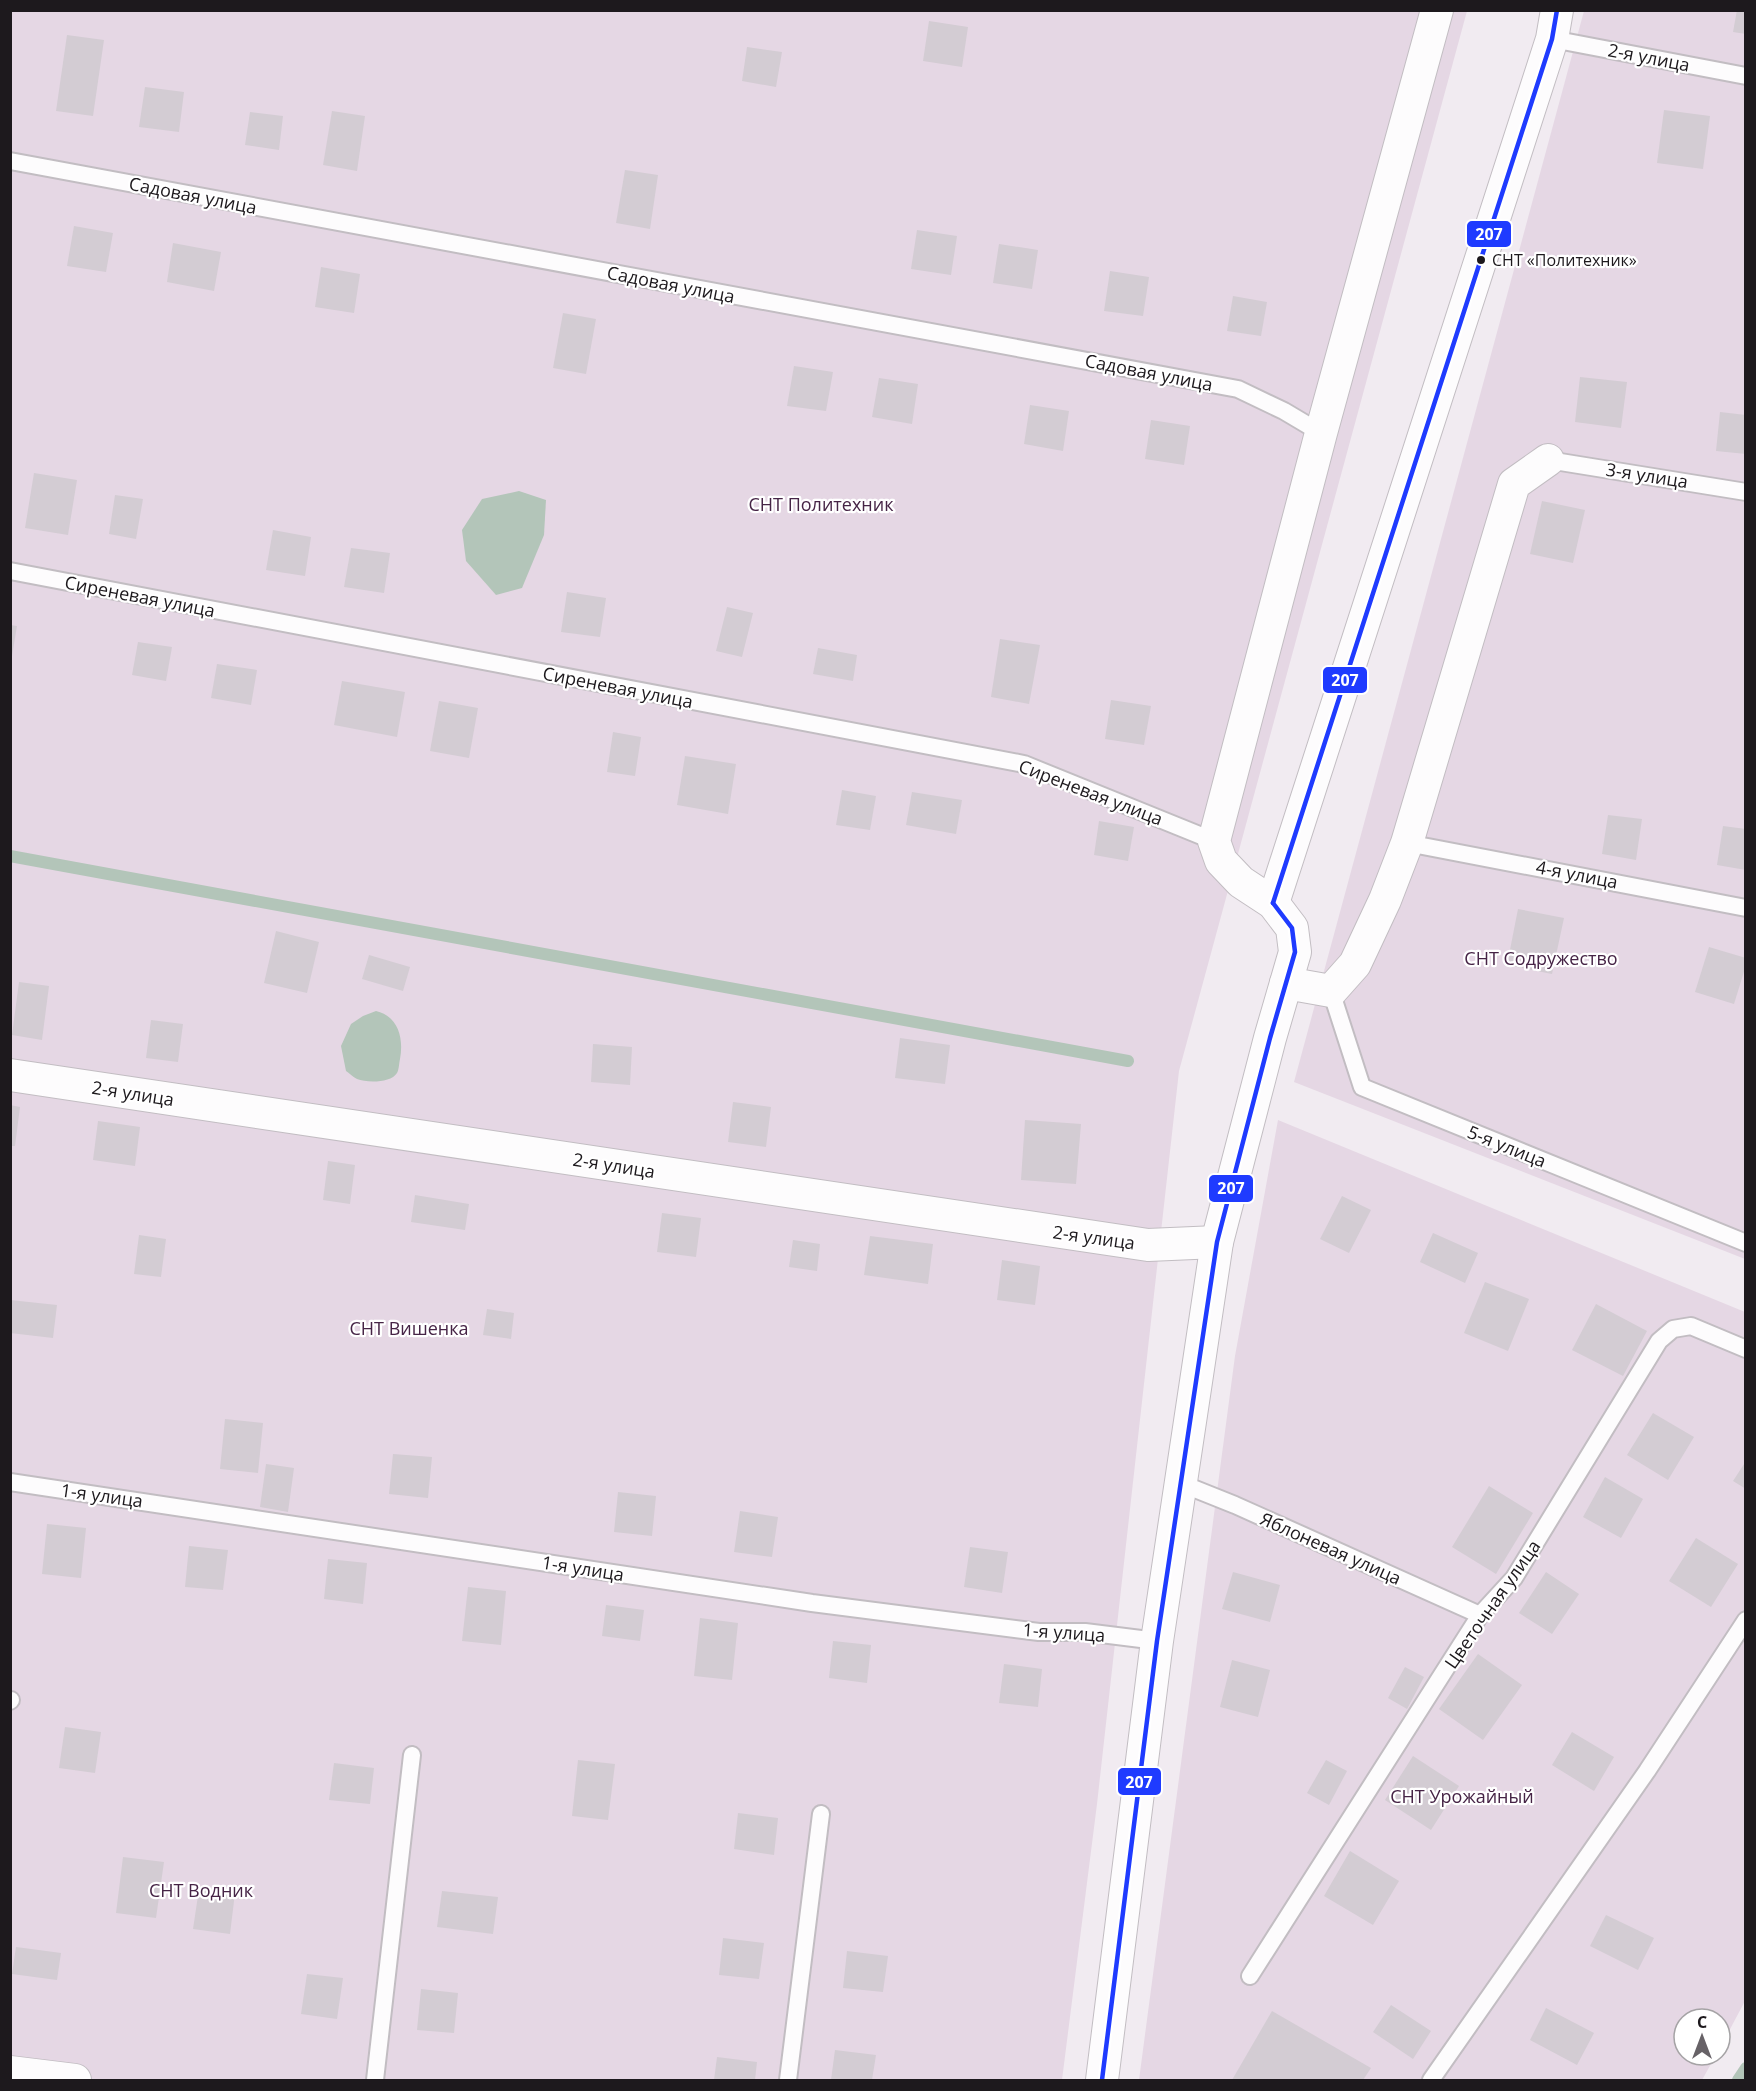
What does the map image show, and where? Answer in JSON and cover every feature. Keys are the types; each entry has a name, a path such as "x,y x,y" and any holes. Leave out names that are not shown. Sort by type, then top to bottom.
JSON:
{"street":[{"path":"1102,2080 1157,1641 1217,1242 1270,1038 1295,952 1292,928 1273,903 1241,882 1221,861 1214,841 1321,433 1437,10"},
{"path":"1273,903 1555,25"},
{"path":"1286,983 1330,991 1355,964 1385,900 1407,843 1514,484 1548,460"},
{"name":"2-я улица","path":"10,1075 1148,1245 1217,1242"},
{"path":"10,2072 75,2080"}],"lane":[{"name":"2-я улица","path":"1555,25 1746,76"},
{"name":"Садовая улица","path":"10,161 1238,389 1284,411 1321,433"},
{"name":"3-я улица","path":"1548,460 1746,492"},
{"name":"Сиреневая улица","path":"10,571 1024,764 1214,841"},
{"name":"4-я улица","path":"1407,843 1746,908"},
{"name":"5-я улица","path":"1330,991 1362,1087 1746,1243"},
{"name":"Цветочная улица","path":"1250,1976 1480,1615 1514,1578 1659,1341 1673,1329 1691,1326 1746,1349"},
{"name":"1-я улица","path":"10,1482 812,1603 1039,1632 1084,1632 1157,1641"},
{"name":"Яблоневая улица","path":"1180,1483 1246,1510 1480,1615"},
{"path":"1431,2080 1647,1771 1746,1620"},
{"path":"375,2080 411,1755"},
{"path":"788,2080 821,1814"}],"green space":[{"path":"11,11 1467,11 1179,1071 1097,1804 1062,2080 11,2080"},
{"name":"СНТ Содружество","path":"1584,11 1745,11 1745,1259 1294,1082"},
{"name":"СНТ Урожайный","path":"1278,1120 1745,1312 1745,2001 1732,2025 1732,2007 1672,2007 1672,2067 1709,2067 1702,2080 1139,2080 1235,1356"}],"shaded area":[{"path":"519,491 546,500 544,535 522,588 496,595 466,561 462,530 482,499"},
{"path":"376,1011 390,1018 398,1029 401,1043 399,1068 390,1079 361,1080 346,1071 341,1046 351,1024"}],"building":[{"path":"1737,10 1746,10 1746,34 1733,32"},
{"path":"929,21 968,27 962,67 923,61"},
{"path":"67,35 104,40 93,116 56,111"},
{"path":"747,47 782,52 776,87 742,81"},
{"path":"145,87 184,92 179,132 139,127"},
{"path":"1664,110 1710,116 1703,169 1657,163"},
{"path":"332,111 365,116 357,171 323,165"},
{"path":"250,112 283,116 279,150 245,145"},
{"path":"625,170 658,175 650,229 616,223"},
{"path":"74,226 113,233 106,272 67,266"},
{"path":"917,230 957,236 951,275 911,269"},
{"path":"173,243 221,252 214,291 167,282"},
{"path":"999,244 1038,250 1032,289 993,283"},
{"path":"321,267 360,274 354,313 315,307"},
{"path":"1110,271 1149,277 1143,316 1104,311"},
{"path":"1233,296 1267,302 1261,336 1227,331"},
{"path":"563,313 596,319 586,374 553,368"},
{"path":"794,366 833,372 826,411 787,406"},
{"path":"1580,377 1627,382 1621,428 1575,422"},
{"path":"879,378 918,384 912,424 872,417"},
{"path":"1030,405 1069,411 1063,451 1024,444"},
{"path":"1720,412 1746,415 1746,454 1716,451"},
{"path":"1151,420 1190,426 1184,465 1145,459"},
{"path":"34,473 77,480 68,535 25,528"},
{"path":"115,495 143,499 136,539 109,534"},
{"path":"1542,501 1585,510 1573,563 1530,554"},
{"path":"273,530 311,537 305,576 266,570"},
{"path":"351,548 390,553 384,593 344,587"},
{"path":"567,592 606,598 600,637 561,632"},
{"path":"727,607 753,613 742,657 716,651"},
{"path":"10,625 17,626 12,656 10,656"},
{"path":"1000,639 1040,645 1029,704 991,697"},
{"path":"138,642 172,647 166,681 132,675"},
{"path":"818,648 857,655 853,681 813,674"},
{"path":"217,664 257,670 251,705 211,698"},
{"path":"342,681 405,692 397,737 334,725"},
{"path":"1111,700 1151,706 1144,745 1105,739"},
{"path":"439,701 478,708 469,758 430,751"},
{"path":"613,732 641,737 635,776 607,772"},
{"path":"685,756 736,764 728,814 677,805"},
{"path":"842,790 876,796 870,830 836,825"},
{"path":"912,792 962,800 956,834 906,825"},
{"path":"1608,815 1642,819 1636,860 1602,854"},
{"path":"1099,821 1134,827 1128,861 1094,855"},
{"path":"1723,826 1746,829 1746,870 1717,865"},
{"path":"1518,909 1564,918 1552,974 1507,965"},
{"path":"276,931 319,942 307,993 264,983"},
{"path":"1709,947 1746,958 1734,1004 1695,992"},
{"path":"369,955 410,967 403,991 362,979"},
{"path":"19,982 49,986 42,1040 12,1035"},
{"path":"151,1020 183,1024 178,1062 146,1058"},
{"path":"900,1038 950,1045 945,1084 895,1078"},
{"path":"593,1044 632,1047 630,1085 591,1082"},
{"path":"733,1102 771,1107 766,1147 728,1142"},
{"path":"10,1105 20,1107 15,1146 10,1146"},
{"path":"1025,1120 1081,1124 1076,1184 1021,1180"},
{"path":"98,1121 140,1127 135,1166 93,1160"},
{"path":"328,1161 355,1165 350,1204 323,1200"},
{"path":"415,1195 469,1204 465,1230 411,1222"},
{"path":"1342,1196 1371,1210 1349,1253 1320,1239"},
{"path":"662,1213 701,1218 696,1257 657,1252"},
{"path":"1433,1233 1478,1253 1465,1283 1420,1262"},
{"path":"139,1235 166,1239 161,1277 134,1274"},
{"path":"870,1236 933,1244 928,1284 864,1275"},
{"path":"793,1240 820,1244 817,1271 789,1267"},
{"path":"1002,1260 1040,1266 1035,1305 997,1300"},
{"path":"1485,1282 1529,1299 1508,1351 1464,1333"},
{"path":"10,1300 57,1305 53,1338 10,1333"},
{"path":"1596,1304 1647,1331 1623,1376 1572,1350"},
{"path":"487,1309 514,1313 511,1339 483,1335"},
{"path":"1653,1413 1694,1437 1668,1480 1627,1455"},
{"path":"225,1419 263,1423 258,1473 220,1469"},
{"path":"393,1454 432,1457 428,1498 389,1494"},
{"path":"1746,1461 1746,1489 1733,1481"},
{"path":"266,1464 294,1468 288,1512 260,1507"},
{"path":"1605,1477 1643,1499 1621,1538 1583,1517"},
{"path":"1489,1486 1533,1513 1496,1574 1452,1547"},
{"path":"618,1492 656,1496 652,1536 614,1532"},
{"path":"740,1511 778,1517 772,1557 734,1552"},
{"path":"47,1524 86,1528 81,1578 42,1574"},
{"path":"1696,1538 1738,1564 1711,1607 1669,1581"},
{"path":"189,1546 228,1550 223,1590 185,1587"},
{"path":"970,1547 1008,1552 1002,1593 964,1587"},
{"path":"328,1559 367,1563 363,1604 324,1599"},
{"path":"1233,1572 1280,1585 1270,1622 1222,1609"},
{"path":"1546,1572 1579,1594 1552,1634 1519,1613"},
{"path":"468,1587 506,1591 501,1645 462,1641"},
{"path":"606,1605 644,1610 640,1641 602,1636"},
{"path":"700,1618 738,1623 732,1680 694,1676"},
{"path":"833,1641 871,1645 867,1683 829,1678"},
{"path":"1478,1654 1522,1685 1483,1740 1439,1709"},
{"path":"1232,1660 1270,1670 1258,1717 1220,1707"},
{"path":"1004,1664 1042,1669 1038,1707 999,1703"},
{"path":"1405,1667 1424,1677 1407,1709 1388,1698"},
{"path":"65,1727 101,1732 95,1773 59,1768"},
{"path":"1572,1732 1614,1757 1594,1791 1552,1765"},
{"path":"1413,1756 1459,1786 1431,1830 1385,1800"},
{"path":"578,1760 615,1764 608,1820 572,1816"},
{"path":"1326,1760 1347,1771 1329,1805 1307,1793"},
{"path":"334,1763 374,1768 370,1804 329,1800"},
{"path":"738,1813 778,1818 774,1855 734,1849"},
{"path":"1350,1851 1399,1881 1373,1925 1324,1896"},
{"path":"123,1857 164,1862 156,1918 116,1913"},
{"path":"199,1889 235,1893 230,1934 193,1929"},
{"path":"442,1891 498,1897 493,1934 437,1927"},
{"path":"1606,1915 1654,1938 1638,1970 1590,1946"},
{"path":"723,1938 764,1943 759,1979 719,1975"},
{"path":"16,1947 61,1953 57,1980 12,1974"},
{"path":"847,1951 888,1956 883,1992 843,1988"},
{"path":"307,1974 343,1978 337,2019 301,2014"},
{"path":"421,1989 458,1993 454,2033 417,2030"},
{"path":"1391,2005 1431,2031 1413,2059 1373,2032"},
{"path":"1546,2008 1594,2033 1577,2065 1530,2040"},
{"path":"1272,2011 1371,2068 1363,2080 1232,2080"},
{"path":"835,2050 876,2055 872,2080 831,2080"},
{"path":"717,2057 757,2062 755,2080 714,2080"}],"waterway":[{"path":"10,856 1128,1061"},
{"path":"1738,2080 1746,2068"}],"transit line":[{"name":"207","path":"1273,903 1552,39 1557,10"},
{"name":"207","path":"1102,2080 1157,1641 1217,1242 1270,1038 1295,952 1292,928 1273,903"}],"place":[{"name":"СНТ «Политехник»","path":"1481,260"}],"park label":[{"name":"СНТ Политехник","path":"821,504"},
{"name":"СНТ Вишенка","path":"409,1328"},
{"name":"СНТ Водник","path":"201,1890"}]}
